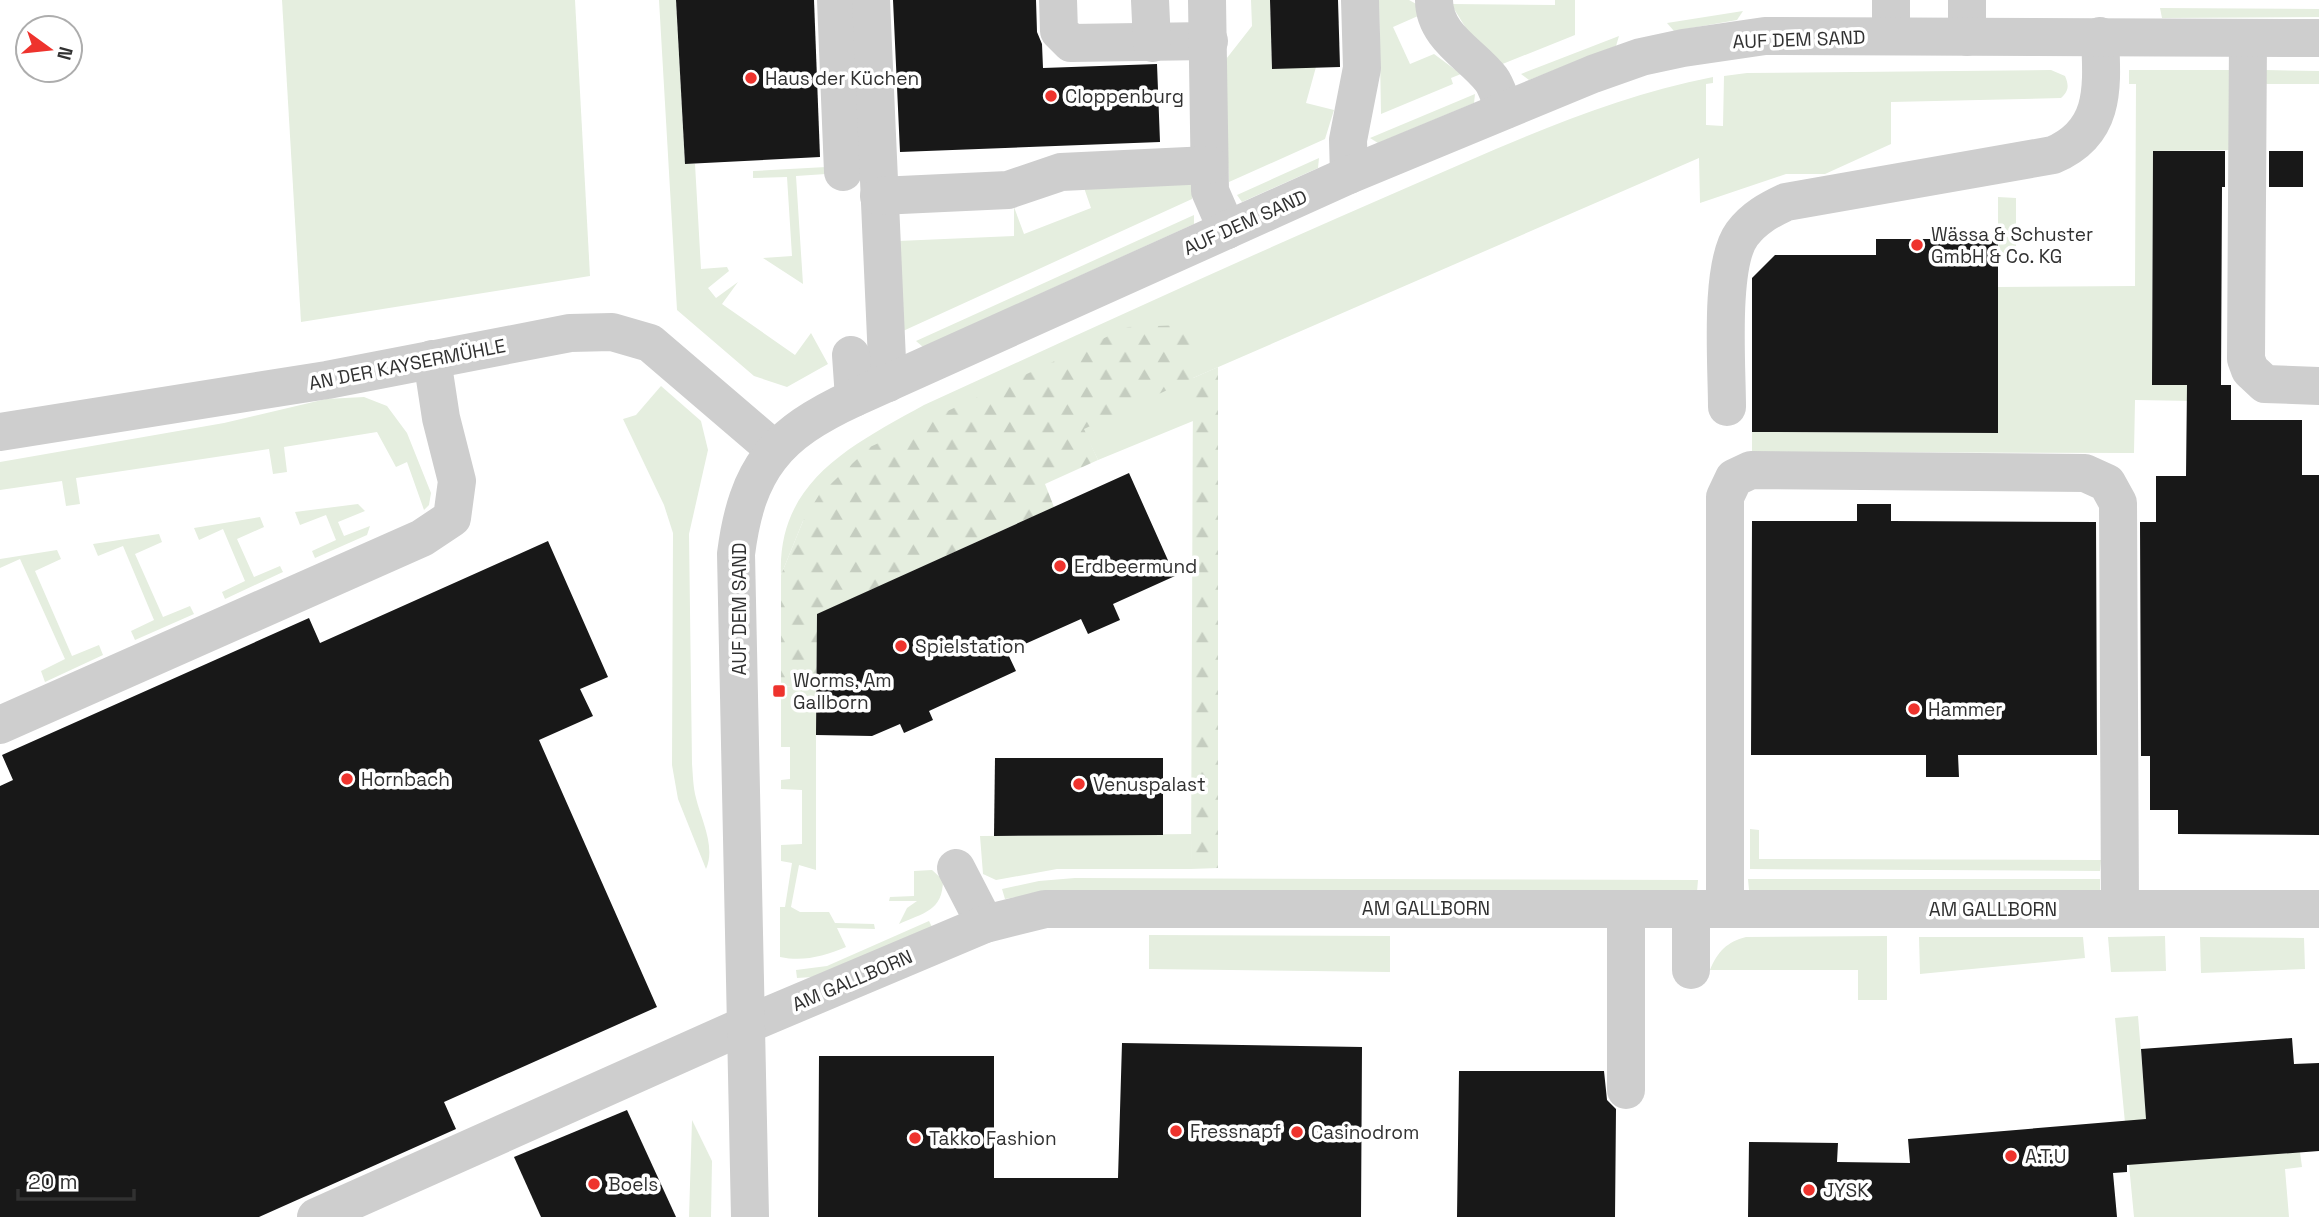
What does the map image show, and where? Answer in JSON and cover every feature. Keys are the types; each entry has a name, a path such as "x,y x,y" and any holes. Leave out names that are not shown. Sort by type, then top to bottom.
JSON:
{"street":[{"path":"836,0 843,173"},
{"path":"871,0 878,196 871,390"},
{"path":"1058,0 1059,31 1071,43 1209,41"},
{"path":"1150,0 1152,43"},
{"path":"1207,0 1210,191 1227,230"},
{"path":"1349,175 1348,140 1362,68 1360,0"},
{"path":"1434,0 1434,8 1454,46 1491,80 1505,110"},
{"name":"AUF DEM SAND","path":"748,1024 736,554 747,496 753,481 775,450 806,424 871,390 1349,175 1629,61 1684,48 1891,18 1967,18 2100,36 2319,38"},
{"path":"1727,407 1728,274 1740,236 1752,223 1786,202 2053,155 2069,148 2093,120 2099,103 2102,84 2100,36"},
{"path":"2248,38 2246,359 2250,370 2265,384 2319,386"},
{"path":"878,196 1008,190 1061,173 1209,165"},
{"name":"AN DER KAYSERMÜHLE","path":"0,432 327,380 570,333 612,332 632,337 666,354 775,450"},
{"path":"851,355 871,390"},
{"path":"0,725 422,538 452,518 457,481 441,418 432,359"},
{"path":"1691,970 1708,909 1725,497 1734,478 1751,470 2085,473 2107,483 2118,503 2104,918"},
{"path":"956,868 985,924"},
{"name":"AM GALLBORN","path":"316,1217 748,1024 985,924 1021,913 1070,908 1708,909 1903,923 2104,918 2179,923 2319,909"},
{"path":"1626,909 1626,1090"},
{"path":"748,1024 750,1217"}],"green space":[{"path":"282,0 575,0 590,276 301,322"},
{"path":"659,0 676,0 685,164 695,164 701,269 727,267 729,271 708,288 716,298 738,282 722,304 795,355 811,333 828,364 787,387 754,376 677,310"},
{"path":"1251,0 1270,0 1272,68 1316,67 1306,103 1334,110 1325,139 1229,182 1223,63 1252,26"},
{"path":"1379,0 1409,0 1418,5 1418,16 1393,27 1410,64 1434,54 1461,74 1451,78 1453,84 1381,114"},
{"path":"1555,0 1575,0 1575,35 1500,65 1472,38 1451,4 1555,5"},
{"path":"2160,8 2319,9 2319,17 2162,18"},
{"path":"1743,11 1737,20 1674,31 1667,23"},
{"path":"1619,36 1616,46 1529,80 1521,74"},
{"path":"2051,70 2065,76 2068,85 2061,98 1891,102 1891,144 1825,174 1786,174 1700,203 1699,158 1193,378 1193,421 1098,460 1083,429 803,521 781,575 783,542 792,514 806,490 824,470 871,435 924,405 1164,295 1557,124 1634,97 1713,77 1713,83 1706,84 1706,125 1723,126 1724,76 1747,73"},
{"path":"2129,70 2230,70 2229,150 2153,151 2152,385 2196,385 2196,401 2135,400 2134,453 1752,452 1752,432 1998,433 1998,287 2135,286 2136,84 2129,84"},
{"path":"2265,70 2319,71 2319,84 2266,84"},
{"path":"1475,94 1474,103 1378,143 1370,138"},
{"path":"1319,158 1318,168 1242,202 1237,195"},
{"path":"826,167 826,174 796,176 803,284 763,258 792,256 787,177 753,178 753,171"},
{"path":"1192,178 1192,199 903,331 898,241 1014,236 1014,207 1024,234 1091,208 1082,182"},
{"path":"1998,197 2016,198 2016,255 1998,255"},
{"path":"1194,215 1194,224 923,347 916,341"},
{"path":"1185,325 1197,346 1193,378 1084,429 1098,460 1045,484 1054,507 818,614 816,684 781,687 781,575 803,521 819,495 870,447 1128,327"},
{"path":"1218,367 1218,868 1191,869 1193,378"},
{"path":"661,386 701,421 708,450 689,534 692,764 695,794 709,842 706,869 678,799 672,765 673,533 664,505 623,419 636,415"},
{"path":"364,397 387,406 407,433 431,493 429,505 424,510 407,462 396,467 377,432 284,447 287,472 273,474 269,449 76,478 80,504 66,506 62,481 0,490 0,462 224,423 326,399"},
{"path":"358,504 365,511 338,522 344,536 370,526 367,535 315,558 312,551 336,540 326,515 300,525 295,512"},
{"path":"260,517 264,527 237,539 254,577 280,566 283,572 225,599 222,592 245,581 223,529 199,540 194,528"},
{"path":"159,534 162,542 135,554 163,617 190,606 194,614 135,640 131,631 154,620 123,546 98,556 93,544"},
{"path":"57,550 61,559 35,571 72,656 99,645 103,655 45,682 41,671 65,659 20,559 0,568 0,559"},
{"path":"816,684 816,870 799,865 791,907 800,912 829,912 835,923 874,924 875,929 837,928 846,947 814,957 797,959 780,957 780,907 785,907 792,863 781,861 781,845 802,844 802,790 781,789 781,780 790,779 790,747 781,747 781,687"},
{"path":"1750,829 1759,830 1759,859 2101,860 2100,871 1750,869"},
{"path":"1192,834 1191,869 1057,869 996,880 983,874 980,836"},
{"path":"932,870 943,880 940,898 930,909 899,924 907,908 917,901 889,901 890,897 914,896 914,871"},
{"path":"1075,878 1698,880 1697,892 1058,890 1005,899 1002,889 1039,881"},
{"path":"1748,879 2100,879 2100,891 1749,890"},
{"path":"929,921 933,929 812,977 797,978 796,970 827,966"},
{"path":"1149,935 1390,936 1390,972 1149,969"},
{"path":"1887,936 1887,1000 1858,1000 1858,970 1710,970 1724,948 1746,937"},
{"path":"2165,936 2166,971 2111,972 2108,937"},
{"path":"1919,937 2083,937 2085,958 1920,974"},
{"path":"2200,937 2304,938 2305,969 2201,973"},
{"path":"2138,1016 2150,1163 2300,1152 2302,1167 2285,1169 2289,1217 2134,1217 2115,1018"},
{"path":"692,1120 712,1161 711,1217 689,1217"}],"building":[{"name":"Haus der Küchen","path":"676,0 814,0 820,157 685,164"},
{"name":"Cloppenburg","path":"893,0 1036,0 1037,32 1042,44 1043,68 1157,64 1160,142 900,152"},
{"path":"1270,0 1338,0 1340,67 1272,69"},
{"path":"2153,151 2225,151 2225,187 2222,187 2221,385 2231,385 2231,420 2302,420 2302,475 2319,475 2319,835 2178,834 2178,810 2150,810 2150,756 2141,756 2140,522 2156,522 2156,476 2186,476 2187,385 2152,385"},
{"path":"2269,151 2303,151 2303,187 2269,187"},
{"path":"1876,239 1998,239 1998,433 1752,432 1752,278 1775,255 1876,255"},
{"path":"1129,473 1175,576 1113,604 1120,620 1088,634 1081,619 1007,652 1016,671 929,711 933,720 904,733 900,724 872,736 816,735 817,614"},
{"path":"1857,504 1891,504 1891,521 2096,522 2097,755 1958,755 1959,777 1926,777 1926,755 1751,755 1752,521 1857,521"},
{"path":"548,541 608,677 580,689 593,716 539,740 657,1007 444,1102 456,1129 259,1217 0,1217 0,786 13,780 2,755 309,618 320,643"},
{"name":"Venuspalast","path":"995,758 1163,758 1163,835 994,836"},
{"path":"2292,1038 2294,1064 2319,1063 2319,1151 2127,1165 2127,1172 2113,1173 2117,1217 1748,1217 1749,1142 1838,1143 1837,1162 1910,1163 1908,1139 2146,1119 2141,1049"},
{"path":"1122,1043 1362,1047 1361,1217 818,1217 819,1056 994,1056 994,1178 1118,1178"},
{"path":"1459,1071 1604,1071 1607,1100 1616,1109 1615,1217 1457,1217"},
{"name":"Boels","path":"627,1110 676,1217 541,1217 514,1157"}],"place":[{"name":"Haus der Küchen","path":"751,78"},
{"name":"Cloppenburg","path":"1051,96"},
{"name":"Wässa & Schuster GmbH & Co. KG","path":"1917,245"},
{"name":"Erdbeermund","path":"1060,566"},
{"name":"Spielstation","path":"901,646"},
{"name":"Worms, Am Gallborn","path":"779,691"},
{"name":"Hammer","path":"1914,709"},
{"name":"Hornbach","path":"347,779"},
{"name":"Venuspalast","path":"1079,784"},
{"name":"Fressnapf","path":"1176,1131"},
{"name":"Casinodrom","path":"1297,1132"},
{"name":"Takko Fashion","path":"915,1138"},
{"name":"A.T.U","path":"2011,1156"},
{"name":"Boels","path":"594,1184"},
{"name":"JYSK","path":"1809,1190"}]}
